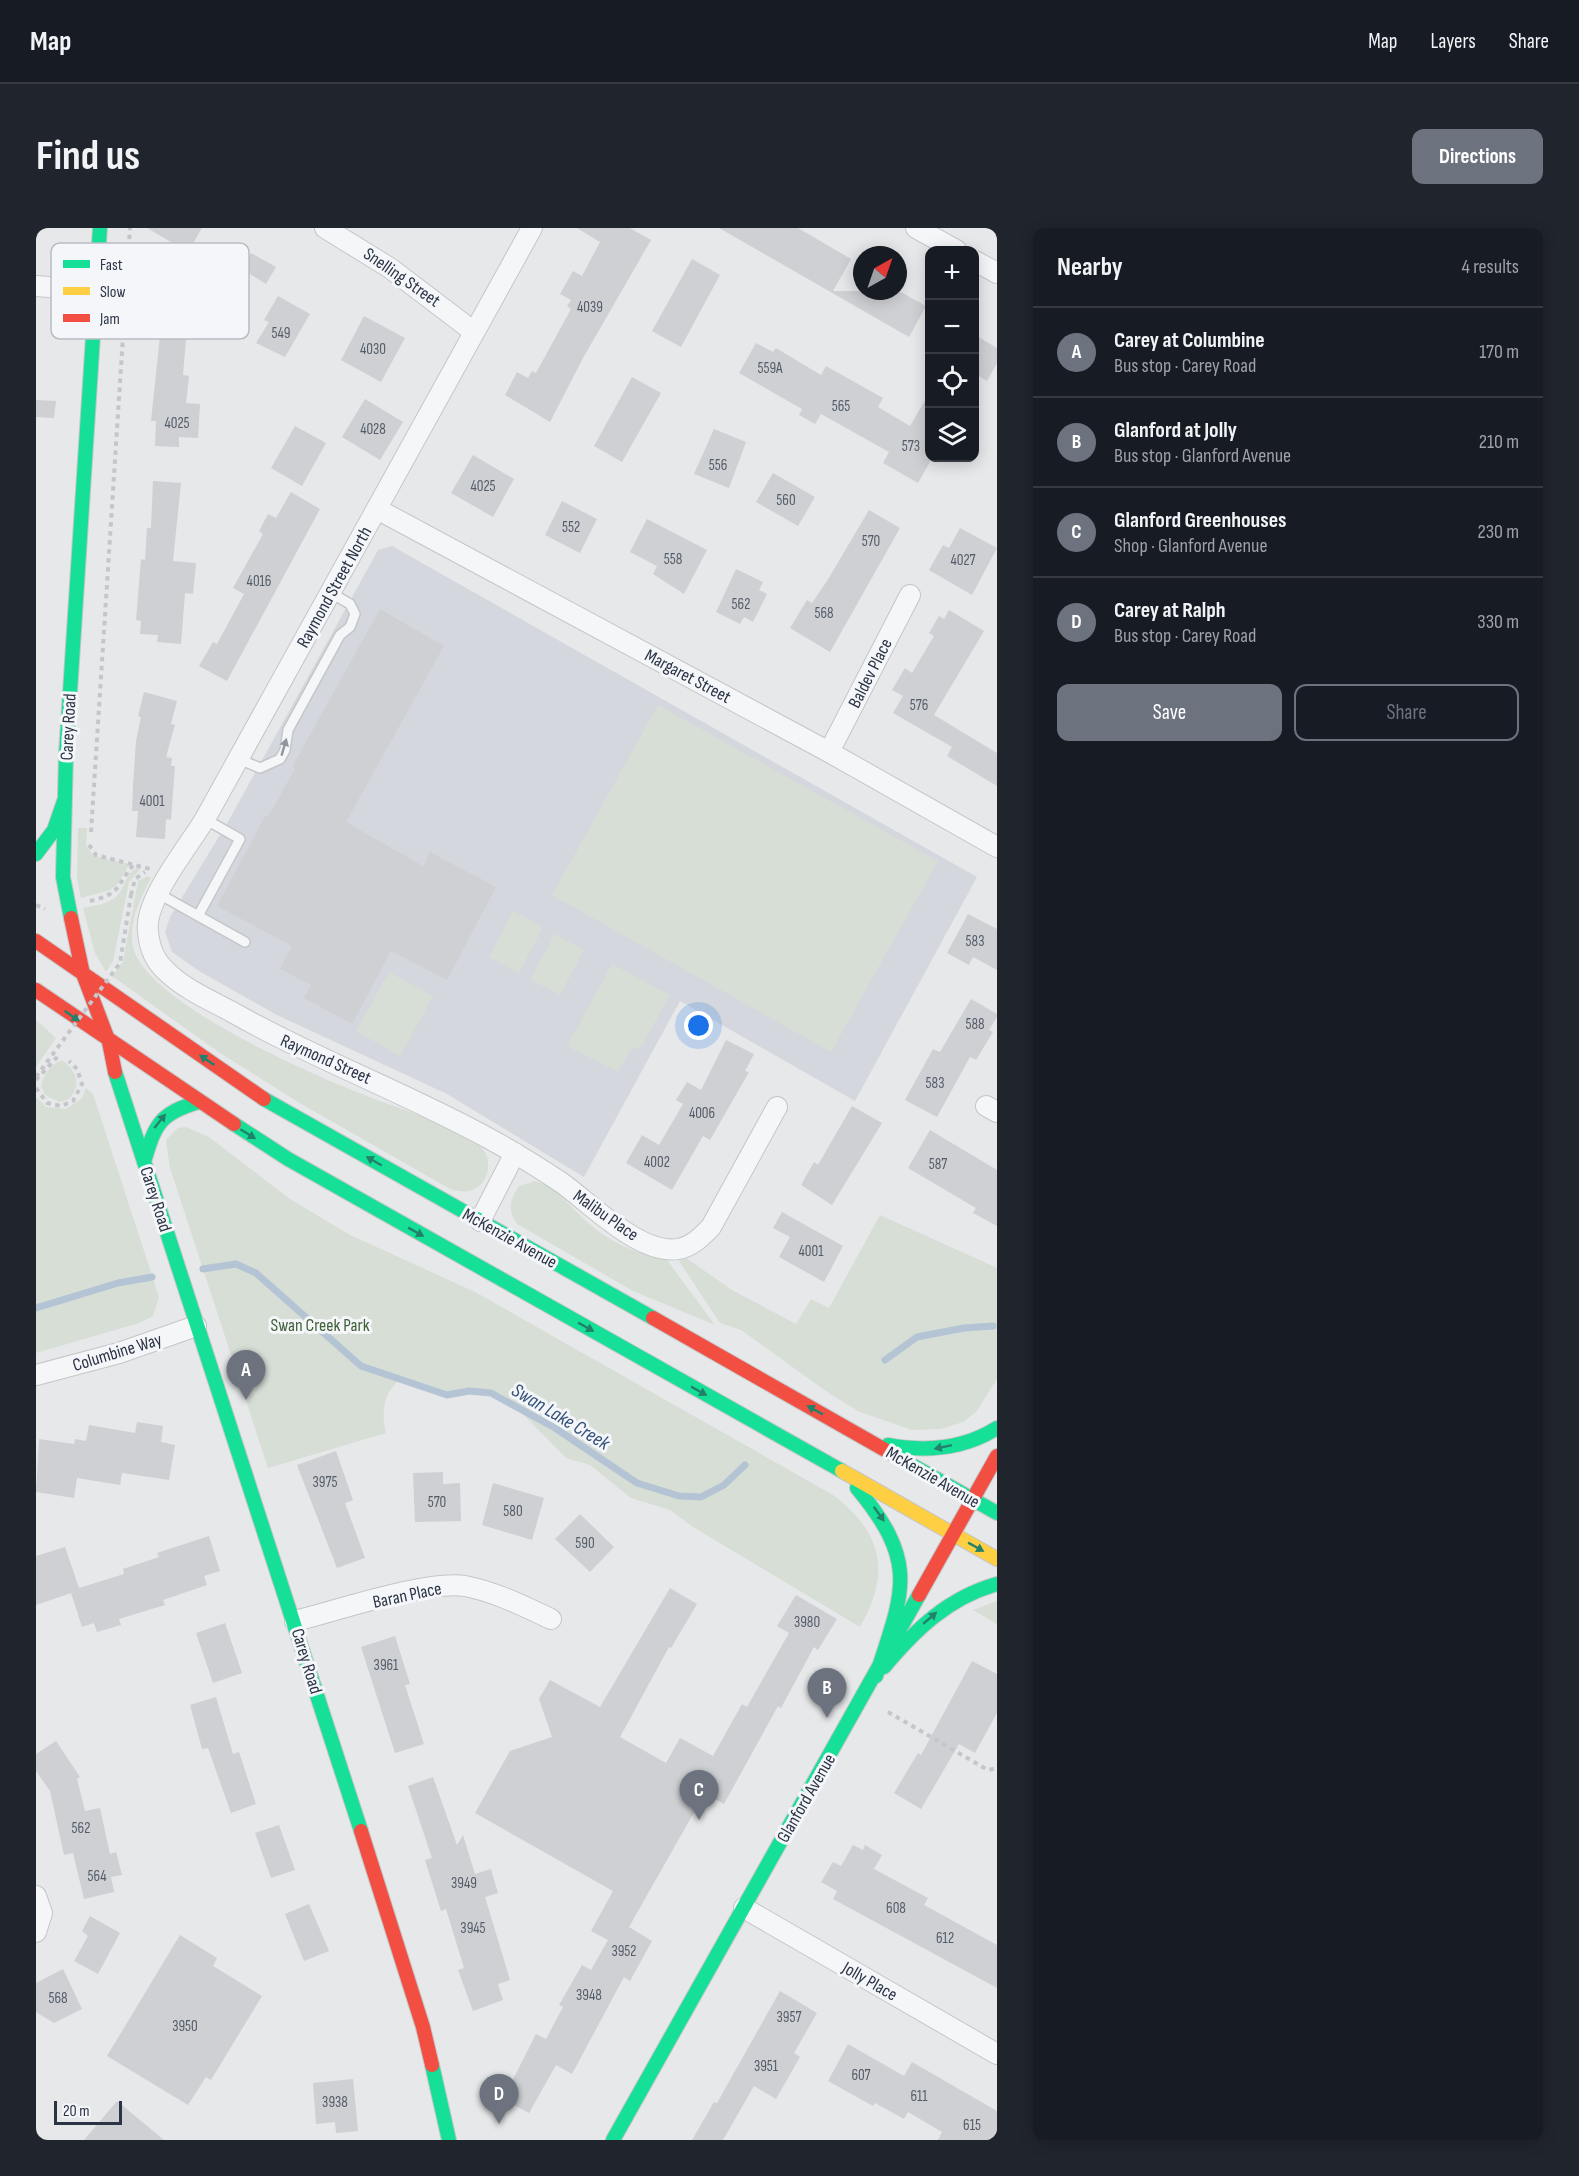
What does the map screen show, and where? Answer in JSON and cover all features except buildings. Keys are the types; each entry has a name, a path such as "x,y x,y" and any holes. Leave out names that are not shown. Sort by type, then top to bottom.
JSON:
{"main road":[{"name":"Carey Road","path":"99,243 100,228"},
{"name":"Carey Road","path":"93,339 64,801 63,877 72,925 83,974 109,1042 118,1088 295,1621 423,2027 448,2140"},
{"path":"36,854 54,830 64,801"},
{"path":"38,962 56,955 68,939 72,925"},
{"name":"McKenzie Avenue","path":"36,941 265,1099 997,1513"},
{"path":"36,990 109,1042 288,1159 997,1559"},
{"path":"144,1162 154,1126 171,1109 199,1102"},
{"path":"866,1439 901,1449 933,1449 978,1439 997,1428"},
{"name":"Glanford Avenue","path":"613,2140 876,1676 997,1456"},
{"path":"840,1470 880,1513 896,1540 902,1569 897,1611 876,1676"},
{"path":"876,1676 907,1639 937,1612 977,1589 997,1584"}],"street":[{"name":"Snelling Street","path":"325,228 390,267 474,332"},
{"name":"Raymond Street North","path":"152,948 148,918 159,894 206,819 532,228"},
{"path":"916,228 949,246"},
{"path":"979,263 997,273"},
{"path":"36,286 51,287"},
{"name":"Margaret Street","path":"377,509 830,752 997,847"},
{"name":"Baldev Place","path":"830,752 910,595"},
{"name":"Raymond Street","path":"152,948 158,962 183,984 287,1044 392,1089 515,1153"},
{"name":"Malibu Place","path":"515,1153 635,1238 657,1248 678,1249 696,1241 711,1227 777,1107"},
{"path":"480,1221 515,1153"},
{"name":"Columbine Way","path":"36,1375 119,1353 196,1326"},
{"name":"Baran Place","path":"295,1621 435,1586 464,1586 509,1599 551,1619"},
{"path":"36,1896 42,1913 36,1932"},
{"name":"Jolly Place","path":"744,1908 997,2054"}],"lane":[{"path":"239,759 260,768 271,765 285,750 288,730 340,636 354,620 356,614 350,604 331,593"},
{"path":"198,916 240,839 206,819"},
{"path":"159,894 245,942"}],"path":[{"path":"129,243 130,228"},
{"path":"122,339 99,670 92,825 88,844 96,855 135,863 151,870"},
{"path":"101,899 119,889 125,874 135,863"},
{"path":"36,1078 120,963 131,895"},
{"path":"36,905 45,909"},
{"path":"36,1078 60,1054"},
{"path":"36,1088 47,1103 61,1106 73,1101 82,1084 77,1069 69,1061"},
{"path":"888,1712 988,1770 997,1768"}],"shaded area":[{"path":"392,546 977,877 855,1101 680,1001 584,1177 447,1094 277,1015 199,971 172,952 165,932 170,917 229,820 378,550"}],"green space":[{"path":"658,705 938,861 831,1052 552,895"},
{"path":"78,828 87,828 86,846 94,856 129,864 119,881 111,889 81,898 77,878"},
{"path":"139,867 141,868 129,882 113,961 106,972 95,953 83,908 105,903 116,897 128,876"},
{"path":"148,876 151,878 139,903 132,929 133,947 145,969 170,993 242,1039 323,1078 438,1123 467,1138 478,1145 487,1157 487,1174 481,1184 467,1191 450,1189 298,1102 220,1053 112,976 123,962 138,881"},
{"path":"513,911 543,927 519,973 489,957"},
{"path":"555,934 584,950 560,995 530,979"},
{"path":"612,964 670,995 642,1046 630,1050 618,1072 567,1046"},
{"path":"389,972 433,996 400,1056 356,1031"},
{"path":"36,1020 56,1038 36,1067"},
{"path":"62,1060 74,1073 76,1089 69,1099 60,1102 45,1095 41,1086 48,1070"},
{"path":"86,1088 93,1094 159,1297 153,1316 139,1323 36,1353 36,1097 46,1107 66,1109 82,1098"},
{"name":"Swan Creek Park","path":"186,1127 209,1137 290,1199 350,1235 475,1292 833,1495 863,1524 872,1539 877,1555 876,1589 860,1627 693,1527 670,1510 631,1498 590,1465 566,1458 519,1410 491,1393 469,1391 447,1395 399,1380 390,1392 385,1405 386,1433 268,1468 170,1168 166,1140 178,1128"},
{"path":"535,1181 555,1191 599,1232 609,1238 642,1253 664,1256 715,1325 633,1291 517,1224 511,1209 513,1195 519,1186"},
{"path":"880,1215 997,1268 997,1379 976,1412 963,1422 941,1429 912,1430 860,1412 830,1394 741,1330 720,1323 679,1261 681,1257 686,1258 732,1290 796,1324 811,1299 829,1308"},
{"path":"997,1601 997,1624 973,1610"}],"waterway":[{"name":"Swan Lake Creek","path":"203,1269 236,1264 256,1273 361,1366 447,1395 469,1391 491,1393 555,1428 637,1483 679,1496 701,1497 724,1485 745,1465"},
{"name":"Swan Lake Creek","path":"36,1308 118,1283 152,1277"},
{"name":"Swan Lake Creek","path":"885,1360 917,1337 964,1328 993,1326"}],"traffic: fast":[{"path":"99,243 100,228"},
{"path":"71,918 63,877 66,754 93,339"},
{"path":"36,854 54,830 64,801"},
{"path":"115,1072 361,1831"},
{"path":"264,1099 653,1318"},
{"path":"144,1162 152,1138 161,1122 176,1111 199,1102"},
{"path":"234,1124 288,1159 842,1471"},
{"path":"888,1445 916,1448 944,1447 971,1440 997,1428"},
{"path":"894,1455 997,1513"},
{"path":"857,1488 877,1514 890,1537 898,1558 899,1598 876,1676"},
{"path":"884,1667 934,1616 963,1598 997,1584"},
{"path":"613,2140 919,1595"},
{"path":"432,2065 449,2140"}],"traffic: slow":[{"path":"842,1471 997,1559"}],"traffic: jam":[{"path":"71,918 83,974 109,1042 115,1072"},
{"path":"36,941 264,1099"},
{"path":"36,990 234,1124"},
{"path":"653,1318 894,1455"},
{"path":"919,1595 997,1456"},
{"path":"361,1831 423,2027 432,2065"}],"place":[{"name":"Carey at Columbine","path":"246,1400"},
{"name":"Glanford at Jolly","path":"827,1718"},
{"name":"Glanford Greenhouses","path":"699,1820"},
{"name":"Carey at Ralph","path":"499,2124"}]}
